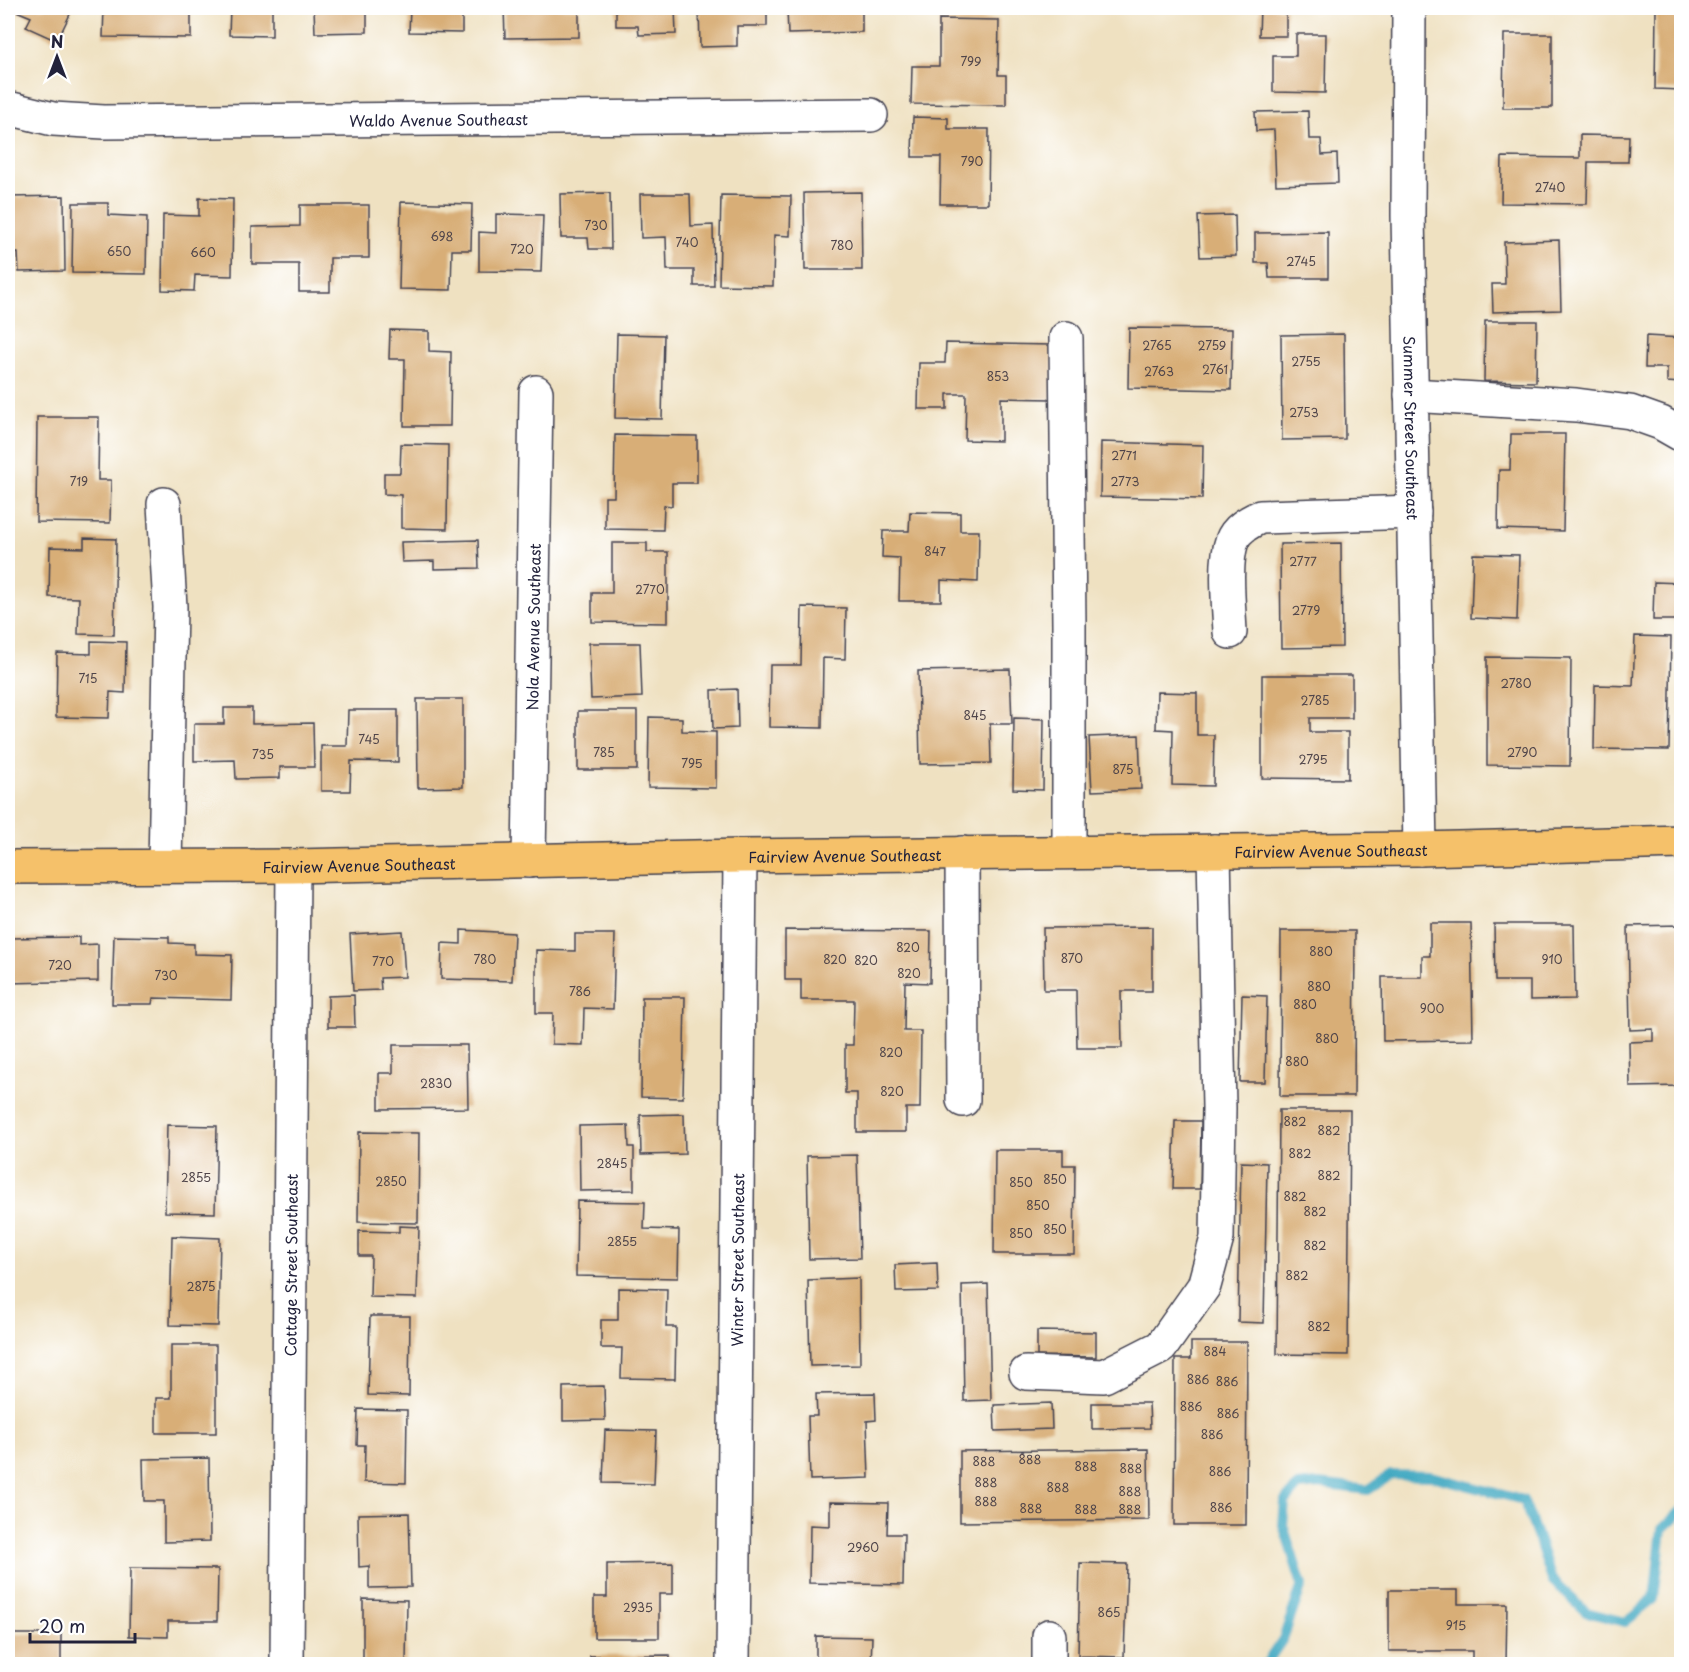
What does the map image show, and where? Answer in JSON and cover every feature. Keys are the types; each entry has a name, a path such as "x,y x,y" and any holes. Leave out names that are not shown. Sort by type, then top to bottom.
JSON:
{"main road":[{"name":"Fairview Avenue Southeast","path":"8,867 293,866 740,856 1420,849 1682,842"}],"street":[{"name":"Summer Street Southeast","path":"1409,8 1408,215 1420,849"},
{"name":"Waldo Avenue Southeast","path":"8,108 53,119 104,122 871,115"},
{"path":"1065,338 1069,614 1069,852"},
{"name":"Nola Avenue Southeast","path":"529,861 536,392"},
{"path":"1411,395 1575,405 1630,412 1661,423 1682,435"},
{"path":"164,504 170,607 165,866"},
{"path":"1230,632 1229,559 1232,540 1244,525 1260,517 1414,512"},
{"path":"1026,1373 1104,1376 1161,1347 1204,1286 1217,1238 1219,1108 1214,851"},
{"path":"962,853 963,1100"},
{"name":"Winter Street Southeast","path":"733,1665 740,856"},
{"name":"Cottage Street Southeast","path":"286,1665 293,866"}],"building":[{"path":"9,8 73,8 57,41 26,27 31,17"},
{"path":"104,8 191,8 191,38 103,37"},
{"path":"230,8 272,8 272,36 229,35"},
{"path":"314,8 367,8 367,32 315,33"},
{"path":"410,8 462,8 462,33 409,32"},
{"path":"504,8 579,8 579,37 505,38"},
{"path":"616,8 675,8 676,34 639,35 638,26 616,26"},
{"path":"699,8 767,8 767,26 737,26 737,46 700,47"},
{"path":"787,8 862,8 862,32 788,34"},
{"path":"1260,8 1286,8 1286,36 1259,36"},
{"path":"1656,8 1682,8 1682,90 1655,89"},
{"path":"939,19 999,20 998,75 1006,75 1006,105 911,104 912,66 939,66"},
{"path":"1296,34 1326,34 1325,93 1273,92 1273,56 1296,56"},
{"path":"1504,34 1552,34 1552,108 1503,108"},
{"path":"1308,111 1309,139 1321,139 1322,155 1337,154 1338,183 1276,185 1274,130 1256,131 1255,112"},
{"path":"913,117 948,118 948,129 989,129 988,204 940,204 941,157 912,157"},
{"path":"1580,135 1629,136 1628,162 1588,162 1587,204 1501,203 1502,157 1580,158"},
{"path":"861,192 862,270 805,270 804,193"},
{"path":"610,193 611,249 589,249 588,238 561,238 560,194"},
{"path":"640,194 690,194 691,226 713,225 714,286 694,286 694,270 667,270 666,237 641,238"},
{"path":"721,195 791,196 790,236 774,235 773,286 719,285"},
{"path":"64,196 65,271 19,272 18,253 8,253 8,197"},
{"path":"199,198 233,199 232,276 195,275 194,291 162,290 163,215 199,216"},
{"path":"401,202 472,204 471,250 452,250 451,290 399,289"},
{"path":"73,203 108,203 108,215 147,217 146,274 72,273"},
{"path":"300,205 369,205 369,258 330,258 330,292 299,292 299,264 252,264 252,227 300,226"},
{"path":"496,214 543,215 541,272 479,271 479,232 496,233"},
{"path":"1235,215 1236,256 1200,257 1198,216"},
{"path":"1328,232 1328,278 1269,278 1268,263 1255,263 1255,233"},
{"path":"1559,240 1561,310 1493,312 1492,284 1505,284 1504,242"},
{"path":"1485,321 1537,321 1536,382 1484,381"},
{"path":"1129,328 1232,329 1231,390 1128,388"},
{"path":"390,330 429,331 429,351 451,352 450,426 404,426 405,359 389,359"},
{"path":"617,334 664,335 662,419 615,418"},
{"path":"1344,334 1345,439 1282,440 1281,335"},
{"path":"1646,336 1682,338 1681,383 1667,382 1667,368 1645,368"},
{"path":"946,343 1053,345 1052,399 1001,398 1001,441 965,440 966,394 947,394 947,409 918,409 919,363 945,363"},
{"path":"37,417 99,417 98,480 111,480 110,523 36,522"},
{"path":"1511,434 1565,434 1563,531 1498,529 1499,470 1510,470"},
{"path":"615,435 697,436 697,483 672,483 672,506 664,505 663,530 605,529 605,497 614,497"},
{"path":"1101,442 1203,445 1202,499 1100,497"},
{"path":"401,444 448,445 447,529 401,528 401,495 384,494 384,473 400,473"},
{"path":"910,512 960,513 960,531 979,531 978,582 941,580 941,601 899,601 900,558 882,557 883,531 909,531"},
{"path":"84,538 116,539 114,635 78,634 79,598 49,597 50,547 84,548"},
{"path":"478,540 479,568 434,569 434,561 402,562 401,542"},
{"path":"612,543 647,543 647,552 668,552 668,623 592,622 592,593 612,593"},
{"path":"1341,543 1342,647 1281,648 1280,544"},
{"path":"1473,554 1519,555 1517,620 1471,618"},
{"path":"1654,582 1682,583 1682,620 1653,620"},
{"path":"802,607 846,608 845,659 823,658 822,728 769,727 770,665 801,665"},
{"path":"1635,636 1671,637 1669,750 1594,749 1595,685 1633,686"},
{"path":"91,641 126,642 125,693 110,692 109,718 56,717 57,653 91,654"},
{"path":"589,643 640,643 642,697 591,699"},
{"path":"1487,657 1571,658 1570,766 1487,765"},
{"path":"1010,669 1012,724 990,724 991,763 920,764 918,671"},
{"path":"1262,675 1352,675 1352,718 1310,718 1310,732 1348,732 1348,779 1262,778"},
{"path":"737,689 738,728 713,729 712,690"},
{"path":"1157,692 1197,693 1197,735 1214,735 1213,786 1172,785 1173,730 1156,729"},
{"path":"417,699 463,699 463,787 418,788"},
{"path":"224,708 252,708 252,724 313,723 314,767 280,767 280,778 236,779 235,760 194,761 194,724 224,724"},
{"path":"348,710 398,710 398,762 351,761 350,791 321,791 321,746 347,746"},
{"path":"578,711 637,711 637,770 578,770"},
{"path":"649,717 682,718 682,731 716,732 716,788 648,787"},
{"path":"1014,718 1044,719 1043,790 1013,789"},
{"path":"1139,735 1141,789 1092,791 1089,737"},
{"path":"1430,923 1471,923 1473,1040 1383,1041 1382,977 1422,977 1422,956 1430,956"},
{"path":"1494,924 1574,924 1575,999 1530,1000 1530,981 1495,981"},
{"path":"1682,925 1682,1086 1630,1087 1629,1042 1653,1041 1653,1029 1630,1030 1628,926"},
{"path":"1152,927 1152,991 1121,991 1122,1048 1077,1048 1076,990 1044,990 1043,928"},
{"path":"461,930 514,933 512,981 441,979 442,943 461,944"},
{"path":"785,930 931,931 930,983 905,982 904,1031 921,1031 920,1108 906,1108 906,1132 857,1132 857,1093 845,1093 845,1045 853,1045 854,1000 801,1000 801,980 785,980"},
{"path":"402,931 405,977 380,978 381,990 353,991 350,934"},
{"path":"1281,931 1355,931 1354,1096 1280,1096"},
{"path":"575,934 615,934 613,1009 584,1008 583,1045 552,1044 553,1013 536,1013 536,950 575,951"},
{"path":"114,936 169,937 169,943 194,944 194,954 232,955 231,1000 153,998 152,1004 112,1004"},
{"path":"79,937 79,945 98,944 98,981 8,983 8,938"},
{"path":"354,995 355,1027 328,1027 328,996"},
{"path":"1242,995 1267,996 1265,1082 1240,1082"},
{"path":"642,997 685,997 683,1098 641,1097"},
{"path":"393,1045 467,1045 468,1108 379,1109 379,1073 393,1073"},
{"path":"1279,1110 1350,1110 1348,1355 1277,1354"},
{"path":"684,1114 685,1154 641,1155 640,1115"},
{"path":"1175,1121 1201,1121 1200,1189 1173,1189"},
{"path":"167,1125 217,1126 215,1213 165,1212"},
{"path":"628,1125 629,1147 634,1147 634,1190 580,1191 579,1126"},
{"path":"359,1132 419,1133 418,1223 358,1222"},
{"path":"995,1150 1063,1150 1063,1165 1075,1165 1074,1254 994,1254"},
{"path":"857,1155 860,1258 809,1259 807,1156"},
{"path":"1241,1162 1267,1163 1264,1323 1238,1322"},
{"path":"577,1201 645,1202 644,1229 679,1230 678,1278 576,1276"},
{"path":"399,1226 419,1227 417,1298 370,1297 371,1256 359,1256 359,1231 399,1232"},
{"path":"172,1236 220,1238 218,1326 170,1325"},
{"path":"937,1263 938,1291 896,1292 895,1265"},
{"path":"859,1278 860,1365 810,1366 808,1280"},
{"path":"988,1284 991,1400 964,1401 962,1285"},
{"path":"618,1288 667,1289 666,1327 676,1327 675,1379 621,1378 622,1348 601,1348 601,1320 618,1320"},
{"path":"370,1316 410,1316 409,1396 368,1395"},
{"path":"1037,1331 1096,1332 1096,1357 1037,1356"},
{"path":"1191,1342 1247,1342 1246,1525 1174,1525 1175,1359 1191,1359"},
{"path":"171,1345 216,1345 216,1433 156,1433 156,1398 171,1398"},
{"path":"604,1386 605,1420 563,1421 563,1387"},
{"path":"875,1393 876,1420 867,1421 869,1478 810,1480 808,1416 817,1416 816,1394"},
{"path":"1051,1403 1052,1429 995,1431 994,1405"},
{"path":"1092,1403 1149,1403 1150,1428 1092,1429"},
{"path":"358,1409 407,1410 406,1483 364,1482 365,1445 357,1445"},
{"path":"605,1430 656,1431 654,1484 603,1483"},
{"path":"1148,1449 1149,1520 960,1522 960,1451"},
{"path":"209,1458 210,1541 164,1542 164,1501 144,1501 143,1459"},
{"path":"830,1502 888,1503 887,1534 904,1534 903,1585 809,1583 810,1525 830,1526"},
{"path":"409,1513 411,1587 369,1588 369,1566 359,1567 358,1514"},
{"path":"673,1563 673,1594 659,1594 659,1638 594,1638 594,1597 607,1597 607,1564"},
{"path":"1080,1563 1127,1564 1124,1657 1078,1656"},
{"path":"130,1568 218,1569 217,1621 168,1621 168,1637 129,1636"},
{"path":"1389,1590 1458,1590 1458,1604 1507,1604 1506,1664 1472,1664 1472,1651 1389,1651"},
{"path":"363,1599 407,1600 406,1664 363,1664"},
{"path":"8,1634 61,1634 61,1664 8,1664"},
{"path":"816,1636 872,1637 871,1664 816,1664"},
{"path":"670,1655 670,1664 590,1664 590,1656"}],"waterway":[{"path":"1266,1664 1283,1639 1302,1585 1283,1525 1285,1502 1298,1486 1319,1484 1368,1490 1391,1475 1431,1476 1523,1500 1552,1580 1586,1612 1625,1622 1654,1599 1662,1529 1682,1510"}]}
